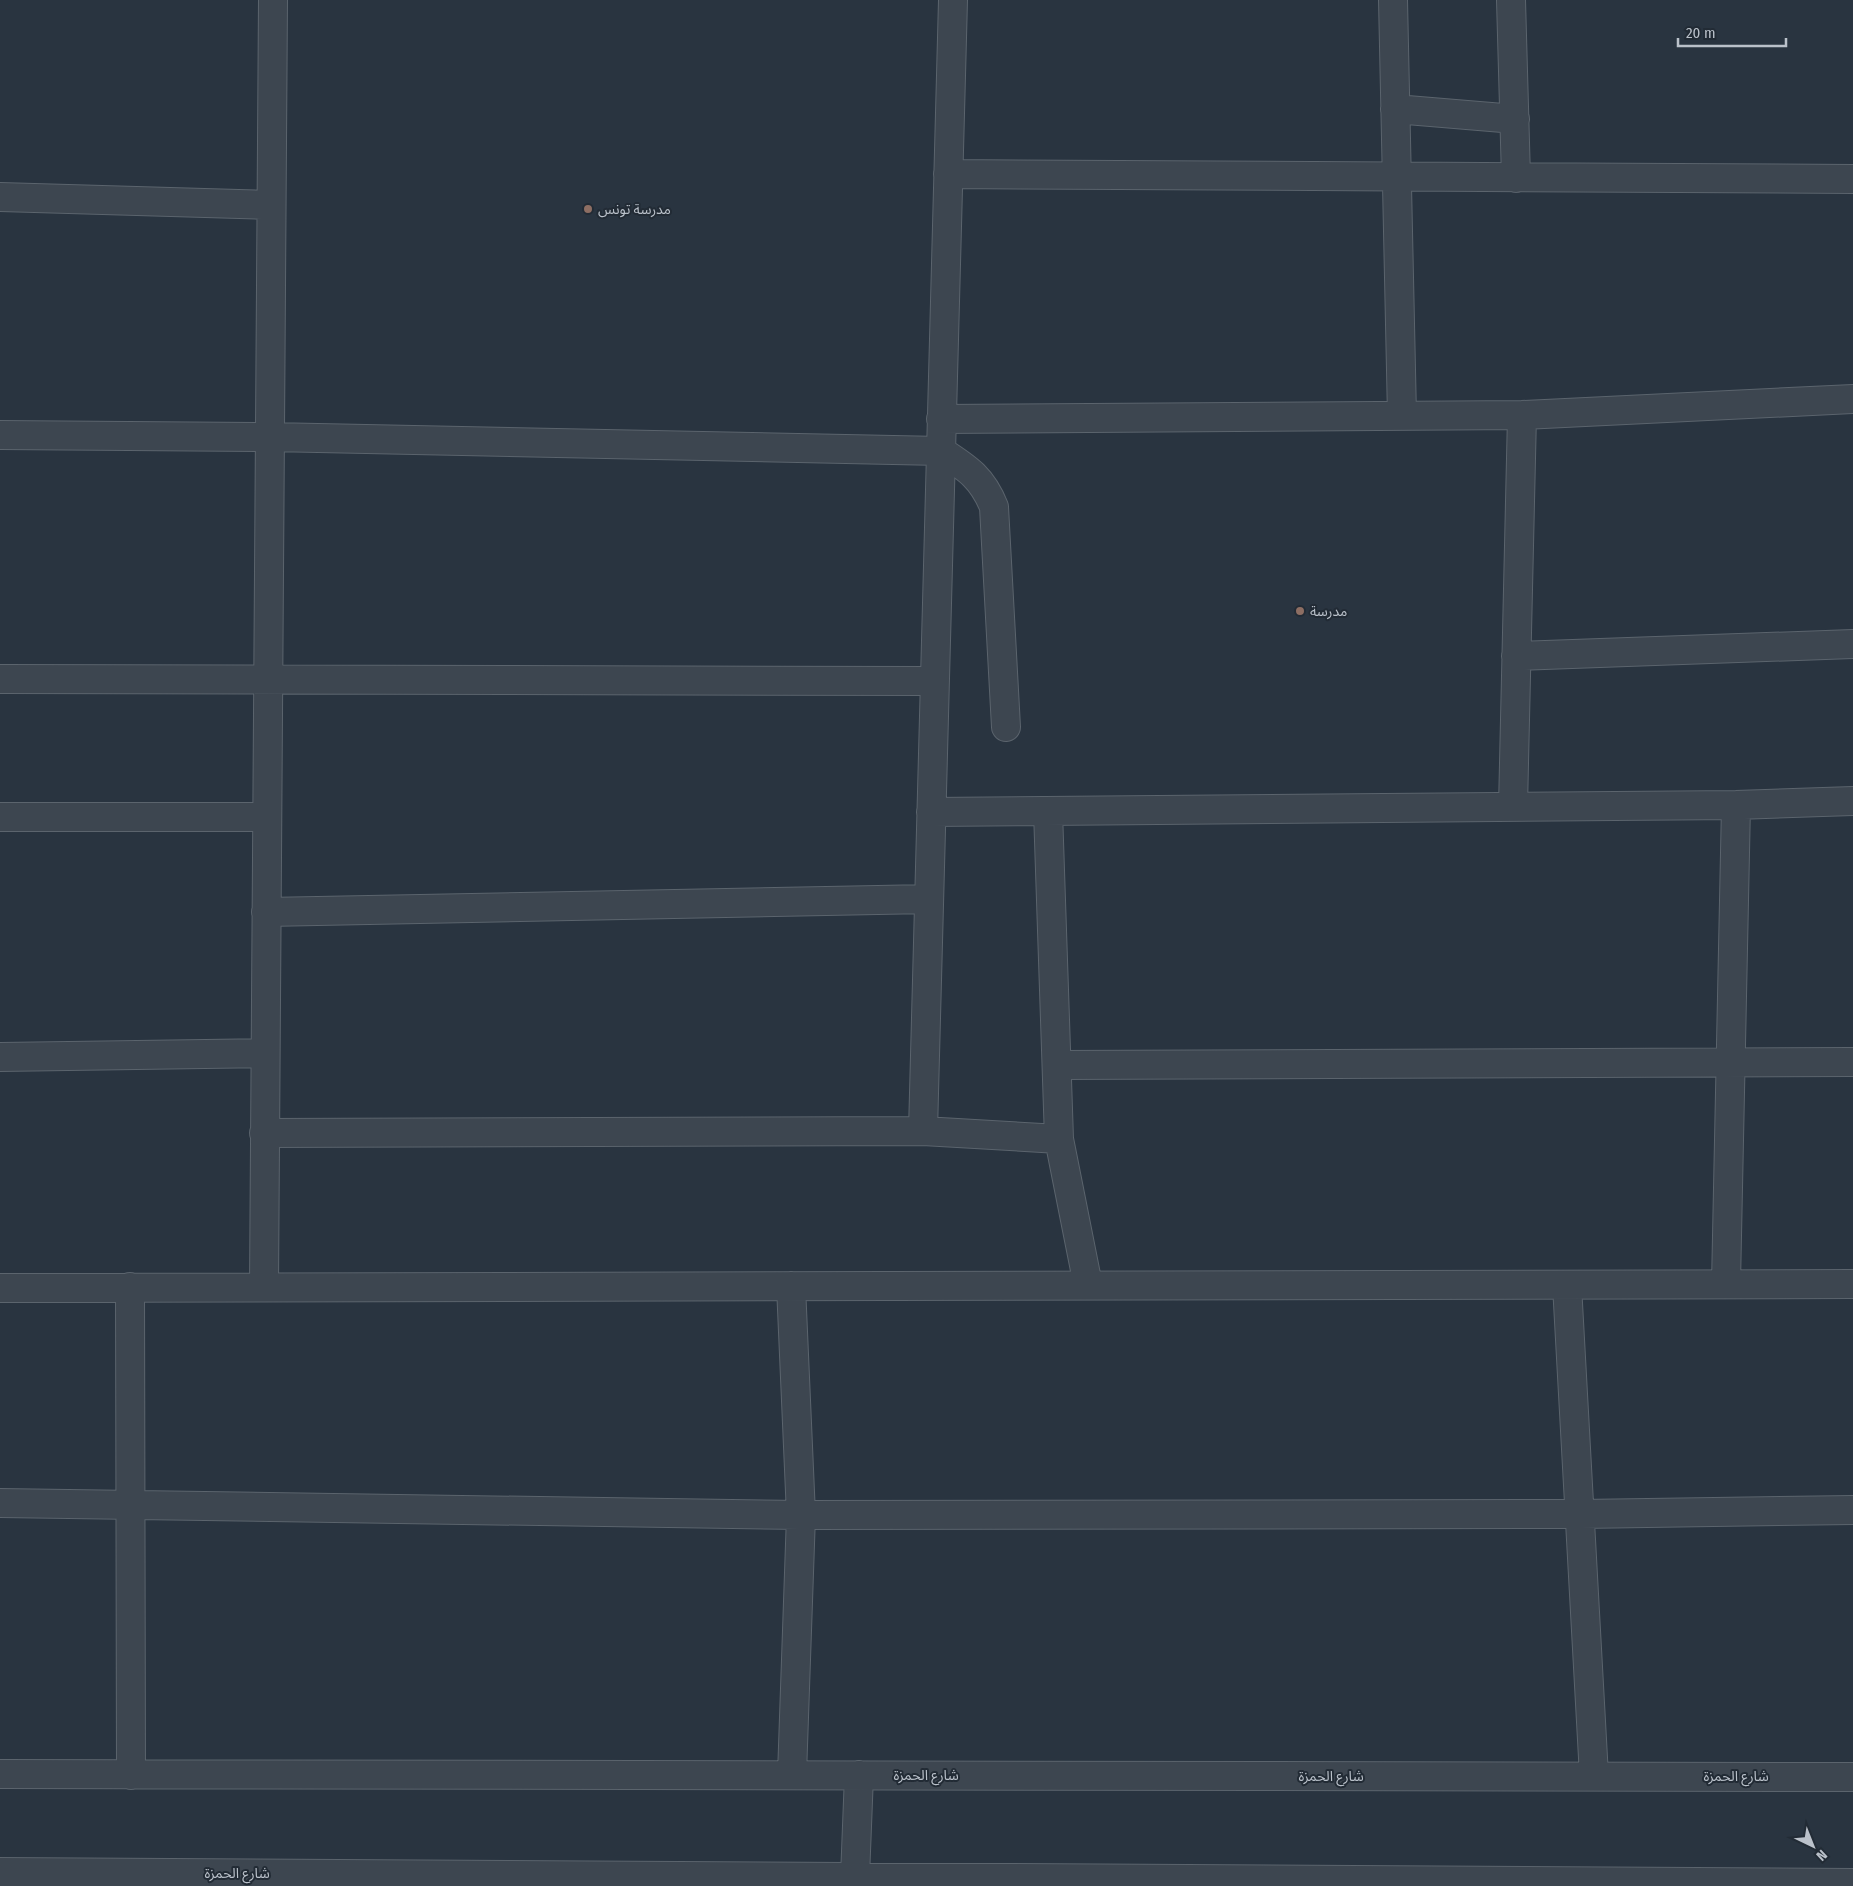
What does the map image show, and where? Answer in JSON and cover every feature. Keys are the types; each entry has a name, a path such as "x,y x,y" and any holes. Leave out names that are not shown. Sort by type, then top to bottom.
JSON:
{"street":[{"path":"264,1287 273,0"},
{"path":"922,1131 953,0"},
{"path":"1392,0 1402,416"},
{"path":"1511,0 1516,178"},
{"path":"1395,109 1515,119"},
{"path":"948,174 1853,179"},
{"path":"0,197 272,205"},
{"path":"941,419 1522,415 1853,399"},
{"path":"1513,807 1522,415"},
{"path":"0,435 270,437 941,451 973,472 987,490 994,507 1006,728"},
{"path":"1516,656 1853,644"},
{"path":"0,679 934,681"},
{"path":"931,812 1736,805 1853,801"},
{"path":"1726,1284 1736,805"},
{"path":"1048,811 1059,1139 1088,1285"},
{"path":"0,817 267,817"},
{"path":"266,912 929,899"},
{"path":"0,1057 265,1052"},
{"path":"1057,1065 1853,1062"},
{"path":"264,1133 922,1131 1059,1139"},
{"path":"0,1288 1853,1284"},
{"path":"1567,1285 1594,1776"},
{"path":"791,1286 801,1515 792,1775"},
{"path":"130,1287 131,1774"},
{"path":"0,1503 801,1515 1581,1514 1853,1510"},
{"name":"شارع الحمزة","path":"0,1774 1853,1777"},
{"path":"856,1877 859,1775"},
{"name":"شارع الحمزة","path":"0,1872 263,1880 856,1877 959,1882 1853,1883"}],"place":[{"name":"مدرسة تونس","path":"588,209"},
{"name":"مدرسة","path":"1300,611"}]}
